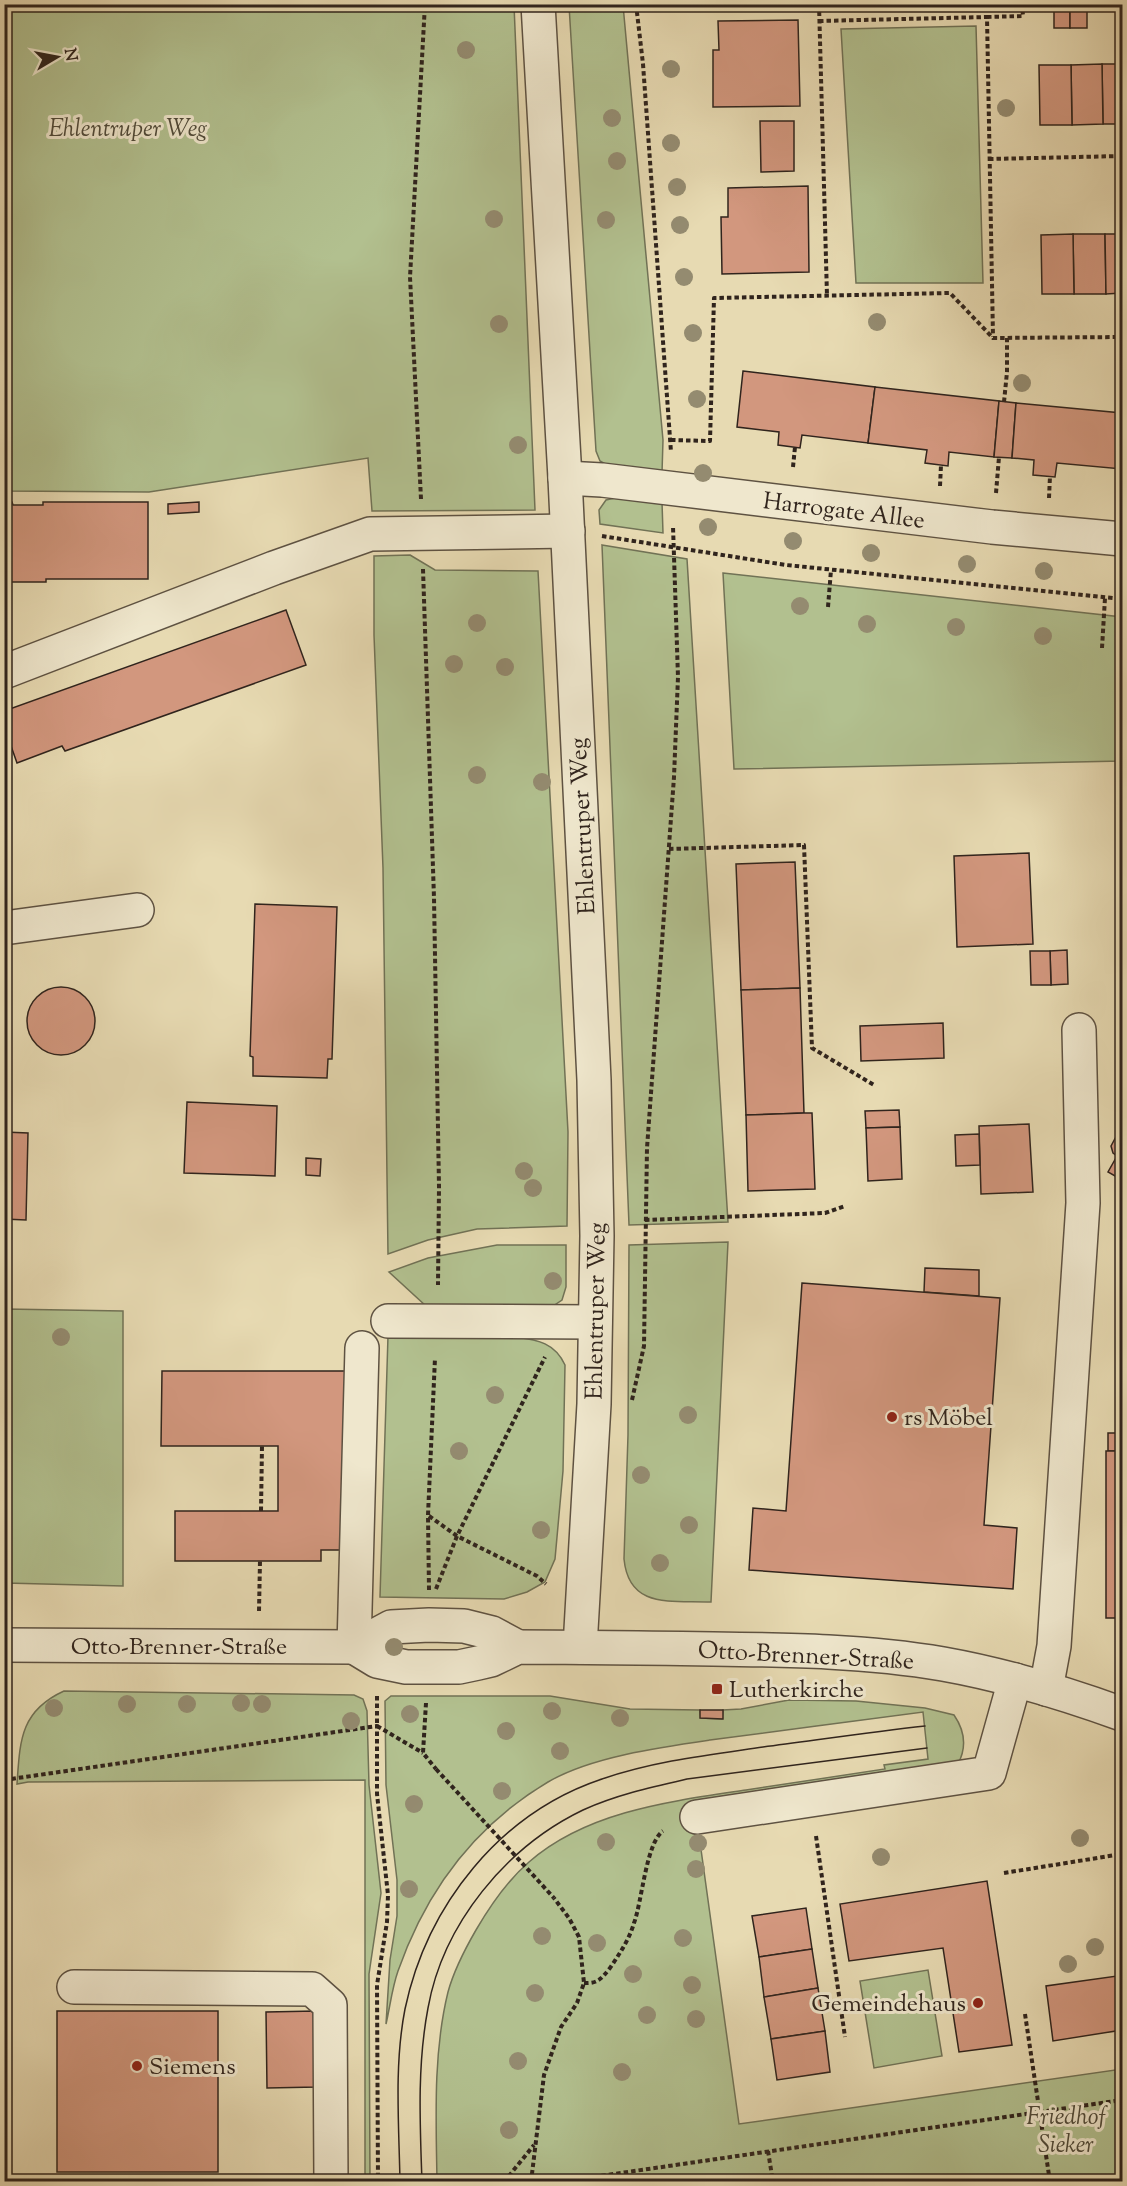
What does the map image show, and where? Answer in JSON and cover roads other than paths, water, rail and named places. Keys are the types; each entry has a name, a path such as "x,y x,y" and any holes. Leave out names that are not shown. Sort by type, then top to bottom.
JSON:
{"street":[{"name":"Ehlentruper Weg","path":"538,4 568,531 594,1080 597,1236 594,1404 580,1647"},
{"name":"Harrogate Allee","path":"565,478 602,480 992,527 1122,539"},
{"path":"4,672 348,540 369,534 568,531"},
{"path":"4,928 137,910"},
{"path":"697,1817 989,1773 1031,1684 1054,1646 1083,1203 1079,1030"},
{"path":"388,1322 595,1322"},
{"path":"362,1348 366,1654"},
{"name":"Otto-Brenner-Straße","path":"4,1645 258,1648 366,1654 391,1627 464,1626 492,1633 518,1647 788,1650 879,1656 944,1664 1031,1684 1122,1714"},
{"path":"74,1987 312,1989 330,2006 331,2181"}],"tram line":[{"path":"400,2182 399,2052 405,2009 416,1971 431,1934 450,1899 501,1839 531,1815 565,1794 622,1773 702,1756 925,1726"},
{"path":"422,2182 420,2095 422,2052 428,2008 436,1977 463,1918 482,1891 528,1845 583,1810 661,1785 687,1779 927,1748"}],"place":[{"name":"rs Möbel","path":"892,1417"},
{"name":"Lutherkirche","path":"717,1689"},
{"name":"Gemeindehaus","path":"978,2003"},
{"name":"Siemens","path":"137,2066"}],"park label":[{"name":"Friedhof Sieker","path":"1066,2130"}]}
